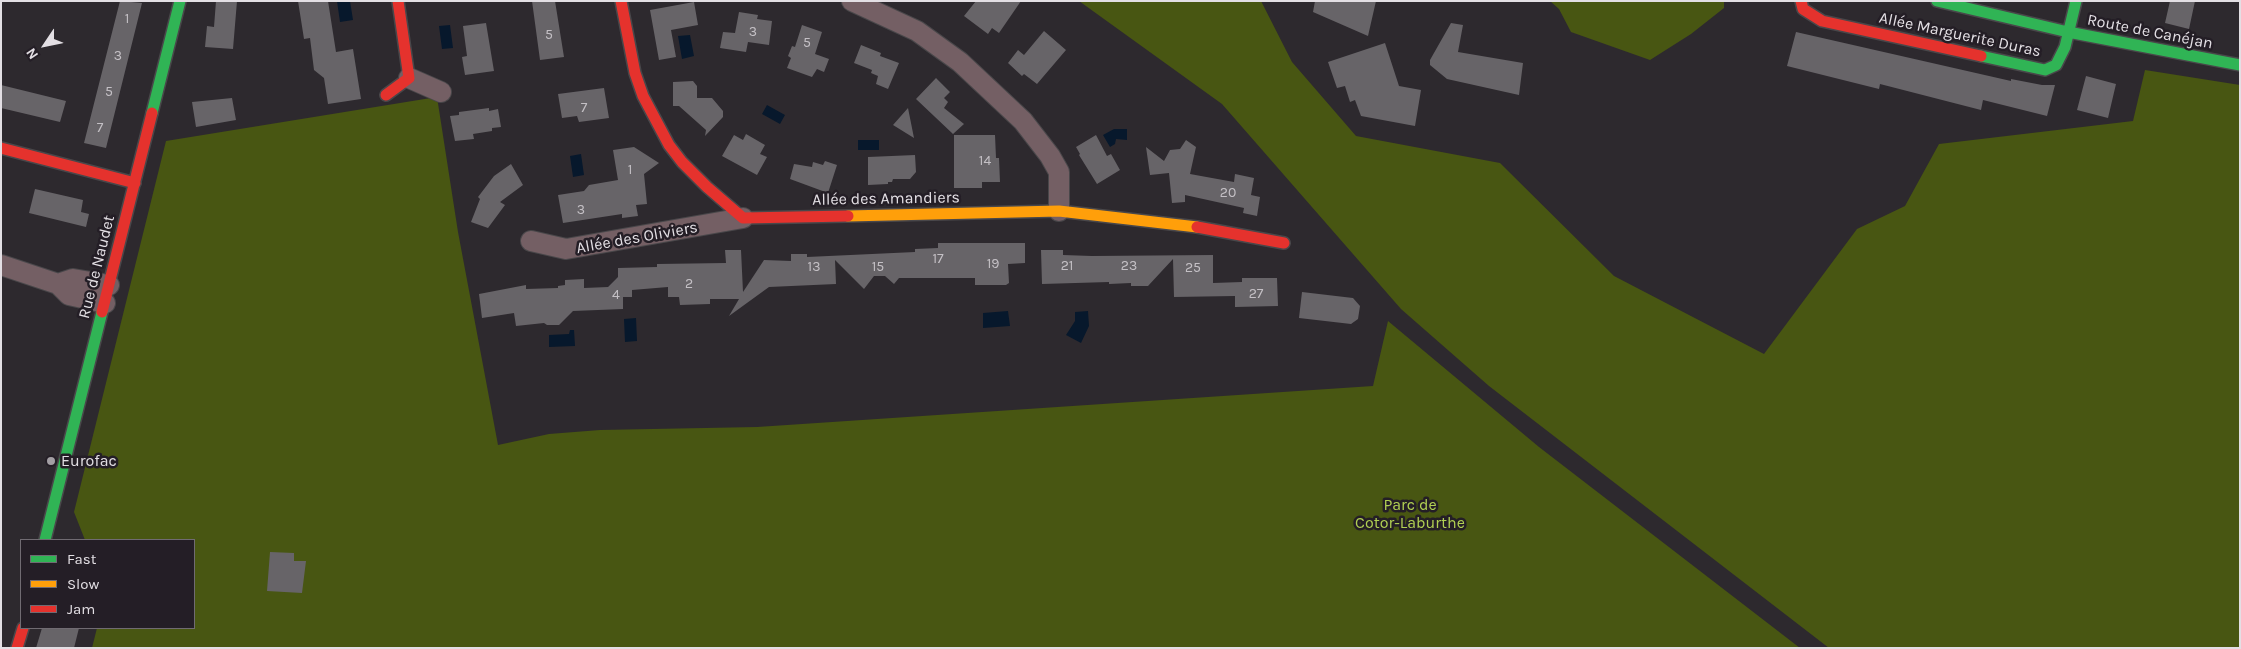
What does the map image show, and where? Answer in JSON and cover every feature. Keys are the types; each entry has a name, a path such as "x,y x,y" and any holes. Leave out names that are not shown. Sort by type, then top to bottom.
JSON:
{"street":[{"name":"Rue de Naudet","path":"45,539 180,1"},
{"path":"398,1 409,78"},
{"path":"621,1 635,73 644,96 669,145 682,162 707,187 743,218"},
{"path":"852,1 917,31 960,62 1023,121 1050,156 1059,172 1060,211"},
{"name":"Allée Marguerite Duras","path":"1801,1 1803,9 1822,21 2045,70 2056,65 2065,47 2076,1"},
{"name":"Route de Canéjan","path":"1937,1 2068,32 2240,65"},
{"path":"409,78 441,92"},
{"path":"386,95 409,78"},
{"path":"1,148 135,183"},
{"name":"Allée des Amandiers","path":"743,218 1060,211 1188,225 1284,243"},
{"name":"Allée des Oliviers","path":"530,241 566,250 743,218"},
{"path":"1,265 58,284 69,294 107,294"},
{"path":"17,648 23,629"}],"green space":[{"path":"1079,1 1261,1 1292,62 1356,136 1500,163 1614,276 1764,354 1857,229 1905,206 1939,144 2133,121 2145,70 2240,85 2240,648 1829,648 1489,386 1401,309 1222,104"},
{"path":"1550,1 1724,1 1724,8 1691,34 1650,60 1571,32 1559,9"},
{"name":"Parc de Cotor-Laburthe","path":"437,97 458,232 498,445 549,434 600,430 757,427 1373,386 1388,321 1539,447 1800,648 92,648 97,629 195,629 195,539 85,539 74,512 166,141"}],"water":[{"path":"337,1 350,1 353,20 340,22"},
{"path":"450,25 453,48 442,49 439,26"},
{"path":"690,35 694,56 682,59 678,36"},
{"path":"767,105 785,115 780,124 762,114"},
{"path":"1114,129 1127,129 1127,140 1116,139 1115,144 1110,147 1103,135"},
{"path":"858,140 879,140 879,150 858,150"},
{"path":"581,154 584,175 573,177 570,156"},
{"path":"1008,311 1010,326 983,328 983,313"},
{"path":"1088,311 1089,326 1081,343 1066,335 1075,321 1075,312"},
{"path":"636,318 637,341 625,342 624,319"},
{"path":"570,330 574,330 575,346 549,347 549,335 569,334"}],"building":[{"path":"120,1 142,3 106,148 84,143"},
{"path":"216,1 237,1 233,49 205,47 207,26 214,27"},
{"path":"298,1 328,1 336,52 353,49 361,99 328,104 324,78 314,70 310,38 304,39"},
{"path":"532,1 555,1 564,57 540,60"},
{"path":"976,1 1021,1 999,33 992,28 988,34 964,16"},
{"path":"1315,1 1376,1 1368,36 1313,12"},
{"path":"2170,1 2195,1 2189,29 2165,23"},
{"path":"694,2 698,25 671,30 676,57 659,60 650,10"},
{"path":"739,12 758,15 757,19 772,21 769,45 748,42 746,52 720,48 723,32 735,33"},
{"path":"486,23 494,71 465,75 462,57 467,56 463,26"},
{"path":"1451,23 1463,25 1458,52 1523,63 1519,95 1447,79 1430,65 1430,60"},
{"path":"802,25 822,32 815,54 829,59 824,72 817,69 812,77 787,68 791,58 788,56 792,46 795,47"},
{"path":"1044,31 1066,50 1037,84 1024,74 1022,76 1008,63 1018,50 1024,55"},
{"path":"1796,32 2011,81 2011,79 2042,85 2055,85 2047,116 1983,100 1981,110 1880,84 1879,89 1787,66"},
{"path":"1385,43 1399,86 1421,90 1415,126 1361,116 1355,100 1350,102 1345,86 1337,88 1328,62"},
{"path":"861,45 881,53 880,56 899,63 888,89 876,84 878,76 871,73 872,70 854,63"},
{"path":"2086,76 2116,84 2108,118 2077,110"},
{"path":"936,78 950,92 944,98 948,102 944,108 964,124 953,134 916,99"},
{"path":"693,81 697,86 697,98 712,98 723,111 723,117 705,136 706,130 679,106 673,106 673,82"},
{"path":"1,85 66,101 60,122 1,108"},
{"path":"604,88 609,118 579,122 577,116 562,118 558,94"},
{"path":"232,98 236,120 196,127 192,102"},
{"path":"489,108 489,111 498,109 501,127 492,128 492,131 473,134 474,139 455,141 450,116 459,115 459,112"},
{"path":"908,108 914,138 893,125"},
{"path":"746,134 765,145 760,154 767,157 757,175 722,156 734,135 743,140"},
{"path":"954,135 995,135 996,158 999,158 1000,182 982,182 982,188 954,188"},
{"path":"1096,135 1107,156 1111,154 1120,170 1097,184 1076,147"},
{"path":"1186,140 1196,147 1190,174 1234,182 1235,174 1254,178 1251,195 1260,197 1257,216 1243,213 1244,208 1185,195 1185,202 1172,203 1169,173 1150,175 1146,147 1164,161 1170,150 1180,149"},
{"path":"634,147 659,163 644,174 647,204 636,205 638,216 622,218 622,214 563,223 558,195 584,191 589,185 618,180 613,150"},
{"path":"915,155 916,172 910,179 893,179 888,184 868,185 868,157"},
{"path":"825,161 837,165 828,193 790,179 794,164 812,167 813,162 823,165"},
{"path":"511,164 523,185 500,202 505,205 488,228 471,222 480,199 478,197 494,176"},
{"path":"35,189 83,200 81,212 89,214 86,227 29,213"},
{"path":"938,243 1025,243 1025,263 1008,264 1009,283 1006,285 975,285 975,278 899,278 894,284 885,276 874,276 864,289 835,260 836,284 769,287 729,316 739,299 710,299 710,304 680,305 679,297 668,297 668,287 632,290 632,297 623,297 623,309 573,311 559,325 547,325 544,323 516,326 514,313 482,318 479,294 526,285 526,289 558,288 558,286 565,285 565,280 584,279 584,288 608,287 618,277 618,268 657,267 657,264 726,263 725,250 741,250 743,292 764,260 791,261 791,254 807,254 807,257 915,252 915,249 938,248"},
{"path":"1041,250 1063,250 1063,255 1092,256 1213,255 1213,283 1242,282 1242,278 1277,278 1278,306 1235,307 1235,296 1174,297 1173,259 1148,286 1131,286 1131,283 1109,284 1109,282 1042,284"},
{"path":"1302,292 1353,298 1360,306 1358,319 1351,324 1299,318"},
{"path":"270,552 294,553 294,561 306,561 302,593 267,591"},
{"path":"42,629 79,629 74,648 36,648"}],"traffic: fast":[{"path":"152,113 180,1"},
{"path":"1937,1 2068,32 2240,65"},
{"path":"1981,56 2045,70 2056,65 2065,47 2076,1"},
{"path":"45,539 102,312"}],"traffic: slow":[{"path":"848,216 1059,211 1197,227"}],"traffic: jam":[{"path":"386,95 409,78 398,1"},
{"path":"621,1 635,73 643,96 669,145 682,162 707,187 743,218 848,216"},
{"path":"1801,1 1803,9 1822,21 1981,56"},
{"path":"102,312 152,113"},
{"path":"1,148 135,183"},
{"path":"1197,227 1284,243"},
{"path":"17,648 23,629"}],"place":[{"name":"Eurofac","path":"51,461"}]}
